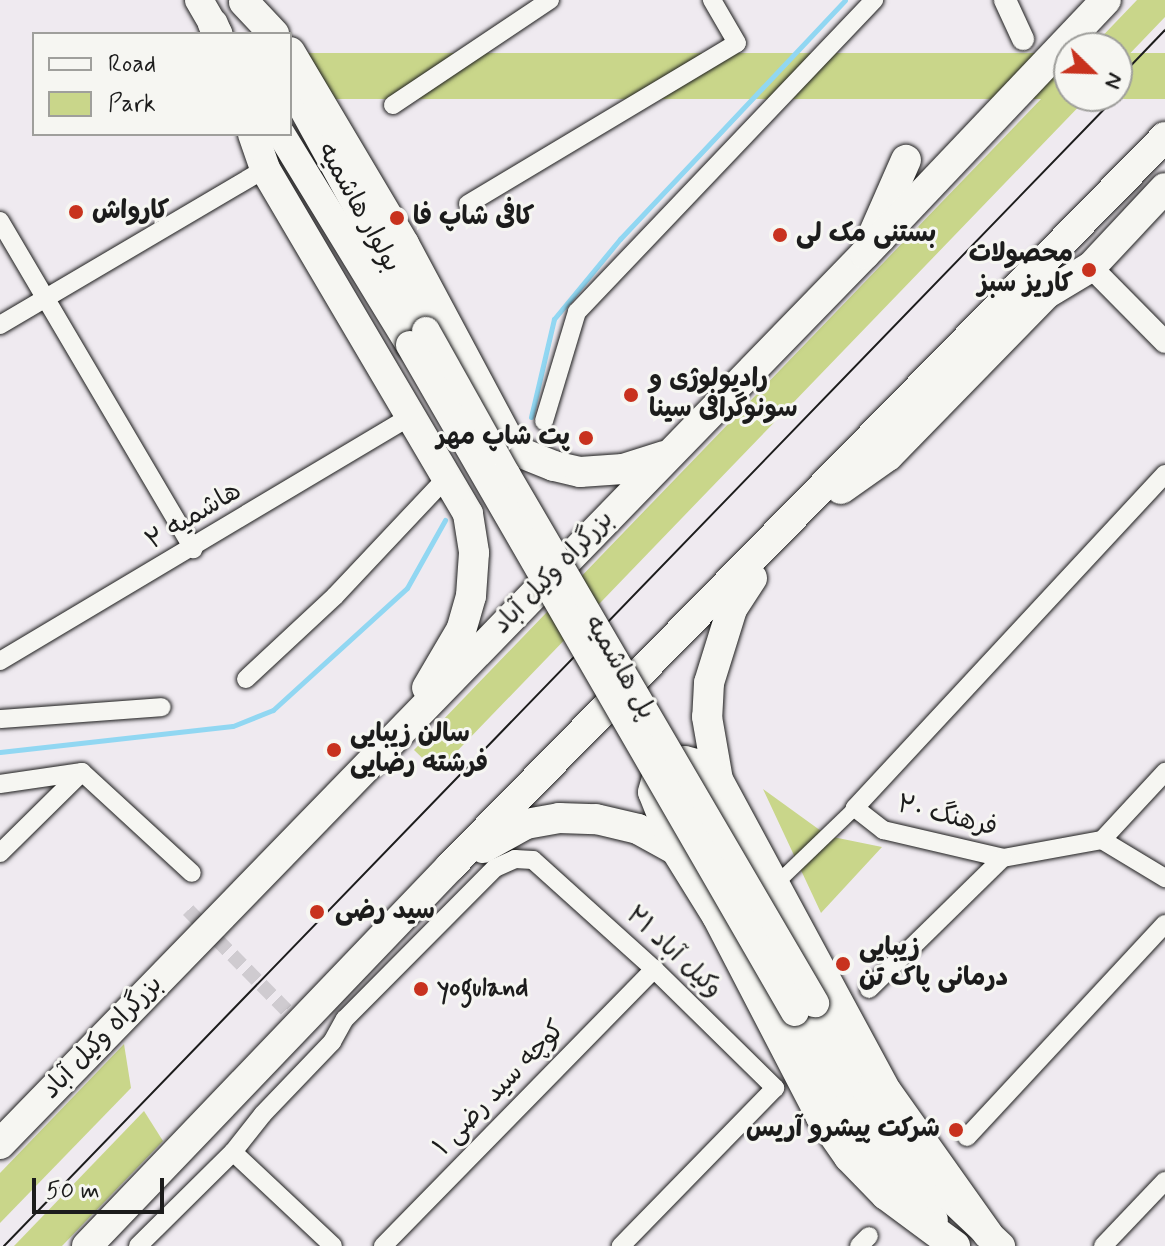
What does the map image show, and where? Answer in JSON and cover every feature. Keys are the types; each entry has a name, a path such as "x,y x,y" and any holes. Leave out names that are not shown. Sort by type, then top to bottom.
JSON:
{"highway":[{"name":"بزرگراه وکیل آباد","path":"0,1144 865,254 1106,0"},
{"path":"244,1 272,32"},
{"path":"292,55 404,244 514,450 522,478 510,505 483,516 468,514"},
{"path":"254,136 265,169 413,415 468,514 474,553 471,596 461,630 404,727"},
{"path":"87,1246 450,867 1165,137"},
{"path":"865,254 906,160"},
{"path":"995,1240 887,1092 718,780 707,717 709,683 732,609 781,530 888,456 1046,294 1091,267 1165,188"},
{"path":"514,450 554,466 580,472 623,469 670,454"},
{"path":"718,780 700,765 685,761 668,765 658,774 653,792 676,850 717,916 821,1117 849,1157 886,1195 957,1246"},
{"path":"450,867 526,824 559,818 596,819 638,829 676,850"}],"main road":[{"path":"244,1 261,32"},
{"name":"بولوار هاشمیه","path":"292,89 418,338"},
{"name":"بولوار هاشمیه","path":"282,136 418,338"},
{"name":"پل هاشمیه","path":"418,338 805,1008"},
{"path":"805,1008 863,1096 916,1166 995,1240"},
{"path":"805,1008 845,1108 896,1180 957,1246"}],"street":[{"path":"393,105 550,0"},
{"path":"468,204 737,43 712,0"},
{"path":"544,421 577,312 874,0"},
{"path":"1005,0 1023,39"},
{"path":"0,325 265,169"},
{"path":"0,221 193,549"},
{"path":"1091,267 1165,342"},
{"name":"هاشمیه ۲","path":"0,661 193,549 413,415"},
{"path":"776,884 855,808 1165,474"},
{"path":"246,679 335,596 448,476"},
{"path":"0,719 162,707"},
{"path":"0,784 82,772"},
{"path":"0,853 82,772"},
{"path":"82,772 192,873"},
{"path":"1165,772 1102,840 1165,878"},
{"name":"فرهنگ ۲۰","path":"855,808 883,830 1003,858 1102,840"},
{"path":"869,989 1003,858"},
{"name":"۲۱ وکیل آباد","path":"233,1152 263,1114 332,1042 345,1019 495,868 515,859 533,860 654,969 775,1088 621,1246"},
{"path":"967,1137 1165,924"},
{"name":"کوچه سید رضی ۱","path":"383,1246 654,969"},
{"path":"138,1246 233,1152 333,1246"},
{"path":"1103,1246 1165,1181"}],"green space":[{"path":"1137,0 1165,0 1165,17 1133,50 1133,32 1106,32"},
{"path":"292,53 1053,53 1053,99 292,99"},
{"path":"1133,53 1165,53 1165,99 1133,99"},
{"path":"1053,87 1053,112 1074,112 437,772 414,750"},
{"path":"763,789 828,836 882,847 821,913"},
{"path":"124,1044 131,1088 0,1223 0,1173"},
{"path":"144,1111 163,1141 62,1246 14,1246"}],"waterway":[{"path":"531,417 554,319 620,239 845,0"},
{"path":"0,752 233,726 273,710 407,588 445,520"}],"tunnel":[{"path":"188,910 302,1026"}],"tram line":[{"path":"1133,63 1165,30"},
{"path":"4,1246 1102,112"}],"place":[{"name":"کارواش","path":"76,212"},
{"name":"کافی شاپ فا","path":"397,218"},
{"name":"بستنی مک لی","path":"780,235"},
{"name":"محصولات کاریز سبز","path":"1089,270"},
{"name":"رادیولوژی و سونوگرافی سینا","path":"631,395"},
{"name":"پت شاپ مهر","path":"586,438"},
{"name":"سالن زیبایی فرشته رضایی","path":"334,750"},
{"name":"سید رضی","path":"317,912"},
{"name":"زیبایی درمانی پاک تن","path":"843,964"},
{"name":"yoguland","path":"421,989"},
{"name":"شرکت پیشرو آریس","path":"956,1130"}]}
